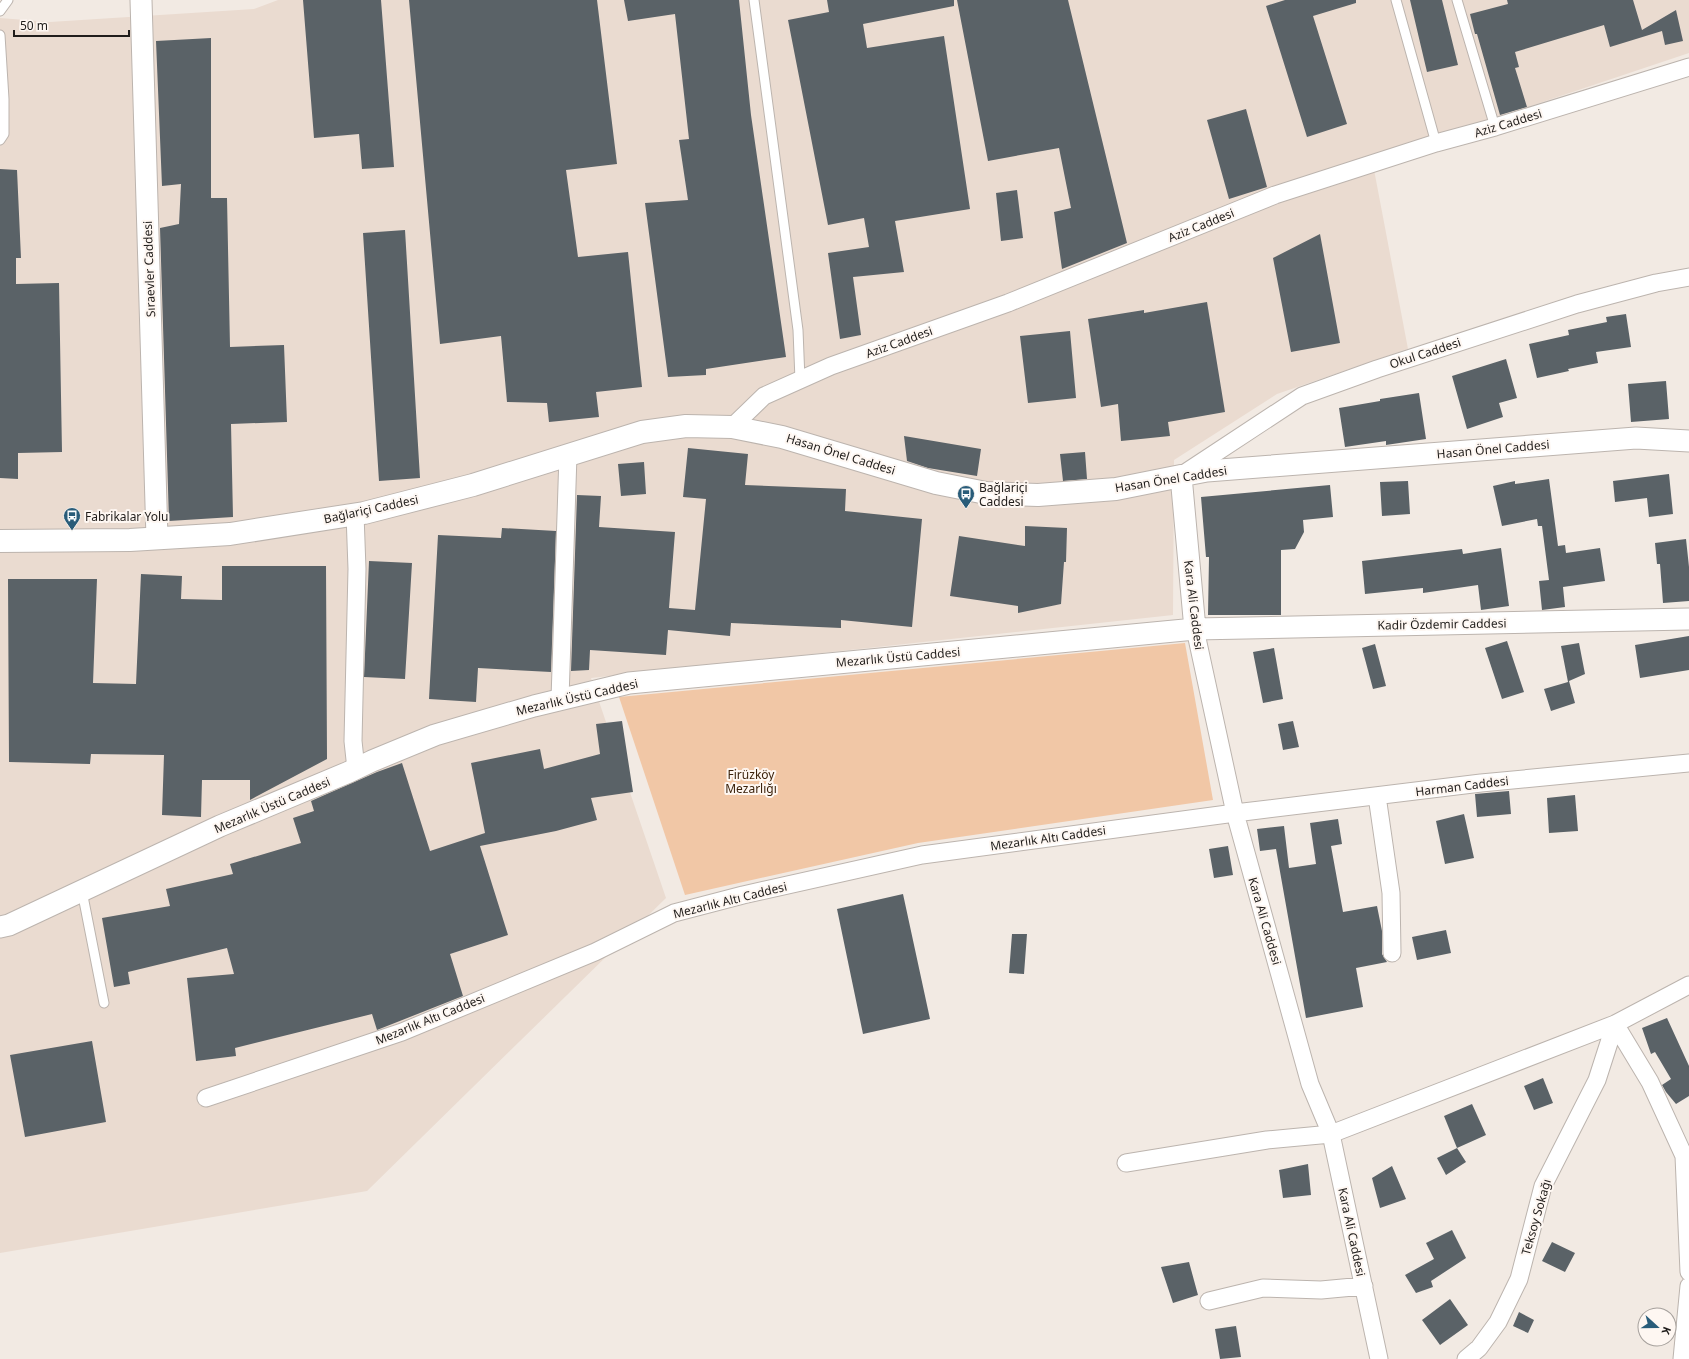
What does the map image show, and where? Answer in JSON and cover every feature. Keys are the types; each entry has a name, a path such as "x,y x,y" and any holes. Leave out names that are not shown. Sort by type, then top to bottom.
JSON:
{"main road":[{"name":"Bağlariçi Caddesi","path":"0,541 130,540 230,534 355,514 473,485 642,432 686,426 732,426"},
{"name":"Hasan Önel Caddesi","path":"732,426 782,436 936,483 986,493 1038,495 1116,489 1180,476"}],"street":[{"name":"Sıraevler Caddesi","path":"141,0 157,538"},
{"name":"Aziz Caddesi","path":"732,426 764,396 831,366 1008,303 1275,195 1436,143 1495,127 1689,67"},
{"name":"Okul Caddesi","path":"1180,476 1302,396 1377,369 1577,304 1656,283 1689,277"},
{"name":"Hasan Önel Caddesi","path":"1180,476 1207,471 1636,438 1689,441"},
{"path":"560,699 568,455"},
{"name":"Kara Ali Caddesi","path":"1180,476 1195,629 1235,813 1310,1084 1331,1134 1380,1359"},
{"path":"355,514 357,569 353,741 356,769"},
{"name":"Kadir Özdemir Caddesi","path":"1195,629 1689,619"},
{"name":"Mezarlık Üstü Caddesi","path":"0,927 9,925 220,826 434,735 560,699 629,683 1195,629"},
{"name":"Harman Caddesi","path":"1235,813 1481,783 1689,763"},
{"path":"1377,796 1390,893 1392,953"},
{"name":"Mezarlık Altı Caddesi","path":"206,1098 402,1032 595,952 674,913 743,895 922,855 1235,813"},
{"path":"1126,1163 1267,1140 1331,1134 1615,1024 1689,985"},
{"path":"1615,1024 1650,1082 1684,1156 1689,1272"},
{"name":"Teksoy Sokağı","path":"1466,1359 1479,1348 1498,1322 1519,1279 1543,1186 1597,1080 1615,1024"},
{"path":"1209,1302 1263,1288 1321,1290 1364,1286"},
{"path":"1682,1359 1689,1286"}],"lane":[{"path":"0,11 8,0"},
{"path":"754,0 798,330 800,380"},
{"path":"1396,0 1436,143"},
{"path":"1457,0 1495,127"},
{"path":"0,35 4,134 0,140"},
{"path":"82,891 104,1003"}],"shaded area":[{"path":"278,0 1689,0 1689,53 1372,159 1408,349 1277,394 1174,460 1173,615 591,678 666,898 367,1191 0,1253 0,18 50,22 254,9"}],"green space":[{"name":"Firüzköy Mezarlığı","path":"1185,643 1213,800 918,843 685,895 619,697"}],"building":[{"path":"303,0 381,0 394,167 362,169 359,134 314,138"},
{"path":"409,0 597,0 617,164 566,170 578,257 628,252 642,387 596,392 599,417 549,422 547,403 507,402 501,336 440,344"},
{"path":"624,0 739,0 751,115 786,357 706,369 706,375 668,377 645,203 688,200 679,140 689,139 675,14 628,21"},
{"path":"827,0 954,0 954,6 863,24 867,48 944,36 970,209 895,221 904,272 853,277 861,335 840,339 828,253 869,247 864,218 828,225 788,20 829,12"},
{"path":"957,0 1068,0 1127,243 1062,269 1054,212 1071,208 1059,148 988,161"},
{"path":"1285,0 1356,0 1356,3 1313,16 1347,124 1307,137 1266,6"},
{"path":"1410,0 1442,0 1458,65 1427,72"},
{"path":"1507,0 1633,0 1642,30 1676,10 1683,41 1665,45 1662,31 1610,47 1604,25 1515,52 1519,67 1515,68 1527,107 1500,115 1470,14 1508,4"},
{"path":"211,38 211,198 227,198 230,347 284,345 287,422 231,424 233,517 169,521 160,228 179,224 181,184 162,186 156,41"},
{"path":"1246,109 1267,187 1229,199 1207,120"},
{"path":"0,169 17,170 21,258 16,258 16,284 59,283 62,452 18,453 18,479 0,478"},
{"path":"1017,190 1023,238 1001,241 996,193"},
{"path":"405,230 420,478 379,481 363,233"},
{"path":"1320,234 1340,343 1291,352 1273,258"},
{"path":"1207,302 1225,412 1168,422 1170,436 1121,441 1118,404 1101,407 1088,319 1144,310 1144,313"},
{"path":"1626,314 1631,347 1596,352 1598,363 1568,369 1569,371 1537,378 1529,344 1569,335 1568,330 1607,322 1606,317"},
{"path":"1070,331 1076,398 1028,403 1020,336"},
{"path":"1506,359 1517,398 1499,403 1503,417 1467,429 1452,376"},
{"path":"1666,381 1669,419 1631,422 1628,384"},
{"path":"1419,393 1426,439 1386,445 1386,441 1345,447 1339,408 1380,401 1380,399"},
{"path":"904,436 981,449 977,476 928,468 907,461"},
{"path":"688,448 748,454 745,485 846,489 845,511 922,519 912,627 841,620 841,628 731,623 730,636 668,630 666,655 590,650 589,670 571,671 577,495 601,496 599,527 675,532 669,608 695,610 706,499 683,497"},
{"path":"1085,452 1087,479 1063,481 1060,454"},
{"path":"644,462 646,494 621,496 618,464"},
{"path":"1669,474 1673,514 1649,517 1647,498 1615,502 1613,481"},
{"path":"1549,479 1558,546 1565,545 1566,553 1600,548 1605,581 1563,587 1565,607 1542,610 1539,581 1549,580 1542,526 1538,526 1537,519 1502,526 1493,486 1515,481 1515,484"},
{"path":"1408,481 1410,514 1382,516 1380,482"},
{"path":"1330,485 1333,517 1303,520 1304,532 1295,549 1281,550 1281,615 1208,615 1209,557 1206,557 1201,497"},
{"path":"1025,526 1067,528 1066,562 1064,562 1061,604 1018,613 1018,606 950,596 959,536 1025,546"},
{"path":"502,528 556,531 551,672 478,668 476,702 429,699 438,535 501,538"},
{"path":"1686,539 1689,567 1689,601 1663,603 1660,564 1657,564 1655,543"},
{"path":"1501,548 1509,606 1481,610 1478,585 1423,593 1423,588 1365,594 1362,561 1462,549 1463,554"},
{"path":"369,561 412,563 405,679 364,677"},
{"path":"222,566 326,566 327,759 250,800 250,780 202,780 201,817 162,815 164,755 91,754 90,764 9,762 8,579 97,579 93,683 136,684 141,574 182,576 181,599 222,600"},
{"path":"1689,636 1689,670 1640,678 1635,645"},
{"path":"1507,641 1524,692 1502,699 1485,648"},
{"path":"1579,643 1585,674 1569,681 1575,703 1551,711 1544,689 1568,682 1561,646"},
{"path":"1375,644 1386,686 1373,689 1362,648"},
{"path":"1274,648 1283,699 1263,703 1253,652"},
{"path":"622,721 633,792 591,798 597,820 556,831 480,846 508,935 450,954 463,996 377,1030 372,1014 235,1048 236,1056 196,1061 187,978 234,974 227,948 128,972 130,984 114,987 102,918 170,906 166,889 233,874 230,864 301,843 293,818 314,811 311,801 377,772 402,763 430,851 485,833 471,763 540,749 544,769 600,754 596,724"},
{"path":"1293,721 1299,747 1283,750 1278,724"},
{"path":"1509,791 1511,814 1477,817 1475,794"},
{"path":"1575,795 1578,831 1549,833 1547,798"},
{"path":"1464,814 1474,858 1445,864 1436,821"},
{"path":"1338,819 1342,844 1331,846 1343,912 1377,906 1382,931 1382,954 1387,962 1356,968 1363,1007 1306,1018 1276,849 1260,851 1257,829 1284,826 1289,868 1316,864 1310,823"},
{"path":"1228,846 1233,875 1214,878 1209,849"},
{"path":"903,894 930,1019 863,1034 837,909"},
{"path":"1446,930 1451,953 1417,960 1412,937"},
{"path":"1012,934 1027,934 1024,974 1009,973"},
{"path":"1667,1018 1689,1066 1689,1096 1676,1104 1662,1085 1671,1079 1655,1052 1651,1054 1642,1028"},
{"path":"92,1041 106,1122 25,1137 10,1055"},
{"path":"1543,1078 1553,1103 1534,1110 1524,1086"},
{"path":"1472,1104 1486,1135 1457,1148 1444,1116"},
{"path":"1457,1148 1466,1162 1446,1175 1437,1158"},
{"path":"1308,1164 1311,1195 1283,1198 1279,1170"},
{"path":"1392,1166 1406,1199 1380,1208 1372,1178"},
{"path":"1452,1230 1466,1258 1431,1281 1433,1287 1416,1293 1405,1275 1434,1259 1426,1243"},
{"path":"1552,1242 1575,1253 1565,1272 1542,1261"},
{"path":"1189,1262 1198,1295 1173,1303 1161,1267"},
{"path":"1450,1299 1468,1325 1440,1345 1422,1320"},
{"path":"1519,1312 1534,1320 1528,1333 1513,1326"},
{"path":"1236,1326 1241,1357 1220,1359 1215,1329"}],"place":[{"name":"Bağlariçi Caddesi","path":"966,509"},
{"name":"Fabrikalar Yolu","path":"72,531"}]}
